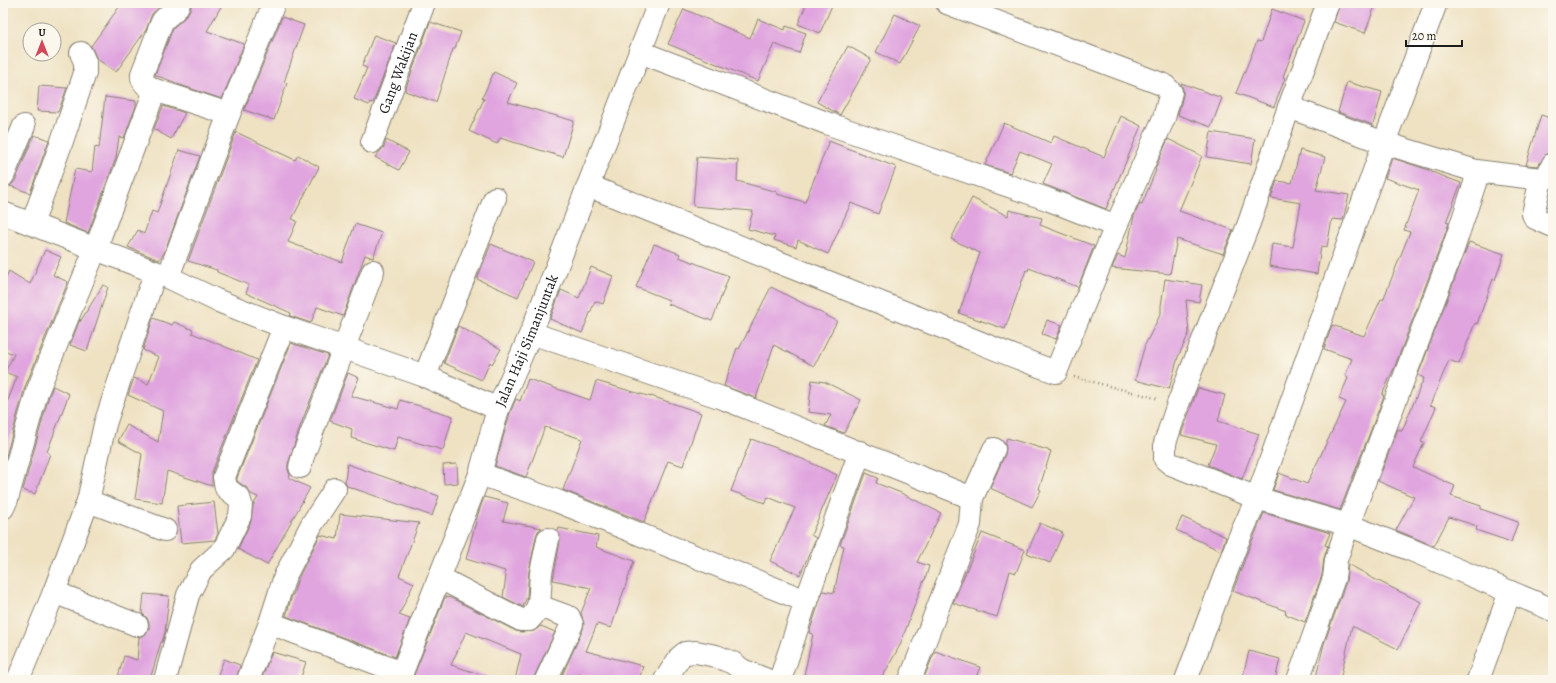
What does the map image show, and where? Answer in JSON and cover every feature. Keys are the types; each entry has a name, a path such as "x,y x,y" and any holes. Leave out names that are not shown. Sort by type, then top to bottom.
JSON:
{"street":[{"path":"179,3 175,11 164,18 142,77 145,83 155,90 229,114"},
{"path":"18,680 54,592 88,501 105,424 161,275 274,3"},
{"name":"Gang Wakijan","path":"372,142 424,3"},
{"name":"Jalan Haji Simanjuntak","path":"400,677 480,474 498,409 531,333 659,3"},
{"path":"589,186 800,272 1027,362 1056,372 1116,226 1164,118 1171,92 1164,85 947,3"},
{"path":"1328,3 1289,107 1249,223 1178,404 1165,443 1165,460 1171,464 1257,498 1348,525 1553,610"},
{"path":"1186,680 1237,543 1257,498 1384,143 1436,3"},
{"path":"640,52 829,124 1047,199 1116,226"},
{"path":"32,224 85,73 85,62 81,53"},
{"path":"4,501 37,392 95,250 155,90"},
{"path":"1289,107 1384,143 1476,171 1547,172 1533,214 1534,218 1553,226"},
{"path":"3,176 24,126"},
{"path":"1298,680 1334,578 1336,560 1348,525 1453,249 1475,183 1476,171"},
{"path":"425,376 495,198"},
{"path":"3,213 161,275 216,300 284,327 425,376 498,409"},
{"path":"300,467 373,271"},
{"path":"164,680 188,595 200,570 224,549 240,516 241,504 238,498 226,488 224,477 284,327"},
{"path":"531,333 725,399 972,498"},
{"path":"910,680 970,524 972,498 994,449"},
{"path":"780,680 806,602 860,452"},
{"path":"480,474 557,501 806,602"},
{"path":"248,680 270,623 285,576 312,524 335,489"},
{"path":"88,501 165,530"},
{"path":"440,578 520,620 528,620 533,616 539,606 541,575 548,539"},
{"path":"54,592 137,624"},
{"path":"1478,680 1510,592"},
{"path":"539,606 569,617 572,624 546,680"},
{"path":"270,623 400,677"},
{"path":"665,680 680,657 685,653 696,652 716,656 733,663 742,670 767,680"}],"path":[{"path":"1056,372 1178,404"}],"building":[{"path":"122,3 164,3 152,14 146,30 116,72 97,59 91,46"},
{"path":"191,3 223,3 207,31 244,44 222,99 155,75 173,28 186,16 191,8"},
{"path":"807,3 833,3 820,33 798,24"},
{"path":"1340,3 1365,3 1375,6 1365,33 1334,22"},
{"path":"684,9 750,38 758,19 785,30 786,26 806,33 799,53 774,44 758,81 668,44"},
{"path":"1272,9 1304,21 1283,77 1285,78 1274,107 1236,93 1257,41 1261,42"},
{"path":"895,14 920,26 900,64 876,52"},
{"path":"282,17 304,25 284,82 287,83 274,120 244,110"},
{"path":"430,22 461,32 455,49 453,49 436,102 405,91"},
{"path":"374,35 396,43 373,103 370,102 369,105 354,99 367,68 362,66"},
{"path":"848,46 871,59 840,115 817,102"},
{"path":"494,72 517,83 508,102 574,121 563,157 500,138 497,144 469,131 484,99 482,98"},
{"path":"1347,82 1382,92 1373,125 1338,112"},
{"path":"1181,83 1222,98 1211,127 1178,115 1183,95"},
{"path":"39,86 67,88 58,112 37,111"},
{"path":"105,97 136,101 136,106 124,138 119,137 116,158 88,233 64,223 75,169 92,172 95,147 99,148"},
{"path":"163,106 185,113 171,139 154,129"},
{"path":"1541,115 1553,119 1552,152 1546,154 1538,166 1526,165"},
{"path":"1121,116 1141,126 1106,209 1043,184 1052,164 1020,151 1010,173 985,165 1004,123 1051,143 1054,136 1104,157"},
{"path":"236,132 295,160 298,155 319,167 292,219 297,221 288,242 342,262 355,224 382,233 373,258 365,255 343,316 317,307 311,323 290,316 291,313 246,293 249,285 217,272 217,270 188,261"},
{"path":"1211,132 1255,139 1251,164 1207,157"},
{"path":"34,135 49,140 30,193 10,186 15,181"},
{"path":"1168,139 1202,156 1179,211 1233,230 1223,254 1177,239 1170,274 1112,268 1118,255 1125,258 1134,216 1140,203 1142,204"},
{"path":"386,140 409,152 399,170 375,157 384,147"},
{"path":"829,141 896,167 878,214 851,203 828,254 798,240 796,247 774,240 775,236 748,229 753,211 693,206 697,157 738,160 737,181 777,192 777,194 805,202"},
{"path":"179,150 200,156 164,253 159,260 128,247 138,230 144,234 152,211 157,213"},
{"path":"1300,150 1325,157 1316,190 1349,195 1343,220 1332,219 1327,247 1321,246 1317,274 1269,266 1272,244 1293,247 1301,203 1271,198 1277,181 1292,183"},
{"path":"1392,158 1429,170 1461,183 1446,222 1449,223 1441,245 1395,366 1382,395 1384,396 1340,510 1273,490 1279,473 1307,484 1346,402 1339,399 1348,378 1345,376 1352,359 1324,349 1332,325 1364,336 1381,299 1383,300 1410,232 1404,230 1419,190 1385,178"},
{"path":"972,198 1008,216 1009,210 1042,218 1040,225 1094,246 1078,287 1029,268 1028,271 1026,270 1005,329 959,313 980,253 951,239"},
{"path":"1469,242 1504,254 1495,280 1493,279 1477,324 1475,323 1459,364 1449,360 1430,405 1436,407 1421,442 1424,443 1413,467 1455,486 1451,496 1481,506 1481,509 1518,522 1511,542 1476,530 1477,526 1449,517 1434,546 1396,530 1414,497 1378,481 1398,429 1402,431 1424,378 1418,375"},
{"path":"491,244 533,262 518,297 477,279"},
{"path":"654,244 680,254 679,257 729,276 712,321 668,304 669,300 636,287"},
{"path":"45,250 61,257 53,275 68,282 25,387 3,467 3,413 17,377 5,372 14,354 3,350 3,282 9,271 30,284"},
{"path":"591,267 613,276 603,304 595,301 582,333 550,319 561,290 579,298"},
{"path":"1165,279 1202,285 1199,302 1186,300 1189,333 1178,357 1169,389 1135,380 1145,345 1161,313"},
{"path":"103,285 108,287 87,351 70,345 80,319 80,322"},
{"path":"771,287 837,321 814,366 774,345 756,398 724,386 737,348 739,349"},
{"path":"153,318 172,325 174,322 193,330 192,333 257,360 212,472 212,486 167,471 162,503 135,499 142,454 118,441 127,425 158,442 163,411 128,395 134,378 148,384 159,357 143,350"},
{"path":"1047,320 1062,325 1056,339 1042,334"},
{"path":"458,326 501,349 492,364 490,362 482,380 444,363"},
{"path":"291,343 328,355 301,424 288,464 290,475 289,478 310,488 267,565 238,549 251,521 253,506 258,497 251,494 247,488 237,481 237,478"},
{"path":"348,373 359,378 351,396 398,409 400,400 453,416 443,450 398,437 394,451 351,438 352,429 330,421"},
{"path":"528,379 590,400 596,381 651,396 701,413 683,466 668,461 644,522 563,490 582,439 545,427 526,477 495,466 510,413 516,399 520,401"},
{"path":"812,380 825,382 861,400 844,433 825,426 831,415 808,412"},
{"path":"53,386 69,394 47,452 50,454 35,494 23,490"},
{"path":"1198,388 1225,395 1218,421 1259,434 1242,479 1208,465 1216,444 1181,435"},
{"path":"1007,438 1051,451 1039,489 1041,490 1032,507 990,488 1005,454 1005,444"},
{"path":"751,439 785,451 837,475 811,535 816,538 800,575 770,561 795,508 768,497 765,503 731,491"},
{"path":"347,464 439,496 432,516 347,486 345,482"},
{"path":"457,464 458,483 444,484 443,465"},
{"path":"866,473 878,478 876,483 901,493 941,513 917,562 929,566 925,580 900,645 881,680 803,680 813,634 809,633 823,591 834,593 844,546 840,545"},
{"path":"484,497 508,503 503,521 542,528 538,531 536,537 529,571 527,596 523,607 503,597 506,576 504,575 505,571 466,559"},
{"path":"214,502 218,534 215,540 181,543 177,506"},
{"path":"1264,513 1330,533 1325,545 1328,546 1324,558 1322,575 1305,622 1285,614 1286,611 1233,591"},
{"path":"340,514 419,523 399,576 414,583 399,615 410,619 395,657 286,616 297,581 320,535 337,539"},
{"path":"1182,517 1226,537 1221,551 1176,530"},
{"path":"1040,523 1063,533 1050,563 1027,553"},
{"path":"559,528 598,536 596,547 634,561 611,628 597,624 586,651 643,666 639,680 600,680 579,674 576,680 560,680 583,629 584,624 581,613 591,588 553,580 560,541 560,535 557,531"},
{"path":"982,533 1025,550 1016,573 1010,571 997,617 953,603"},
{"path":"1348,564 1368,576 1421,602 1398,649 1352,626 1340,680 1329,680 1316,677 1324,644 1346,582"},
{"path":"144,594 169,596 165,632 162,642 150,680 117,680 124,656 137,660 139,637 145,635 149,629 147,618 142,613"},
{"path":"445,597 451,598 516,631 534,631 541,626 555,632 534,680 515,680 521,654 466,632 451,665 489,677 488,680 412,680"},
{"path":"935,651 980,667 975,680 923,680"},
{"path":"1249,651 1280,659 1275,680 1242,680"},
{"path":"272,652 306,662 300,680 261,680"},
{"path":"224,659 240,665 236,680 216,680"}]}
